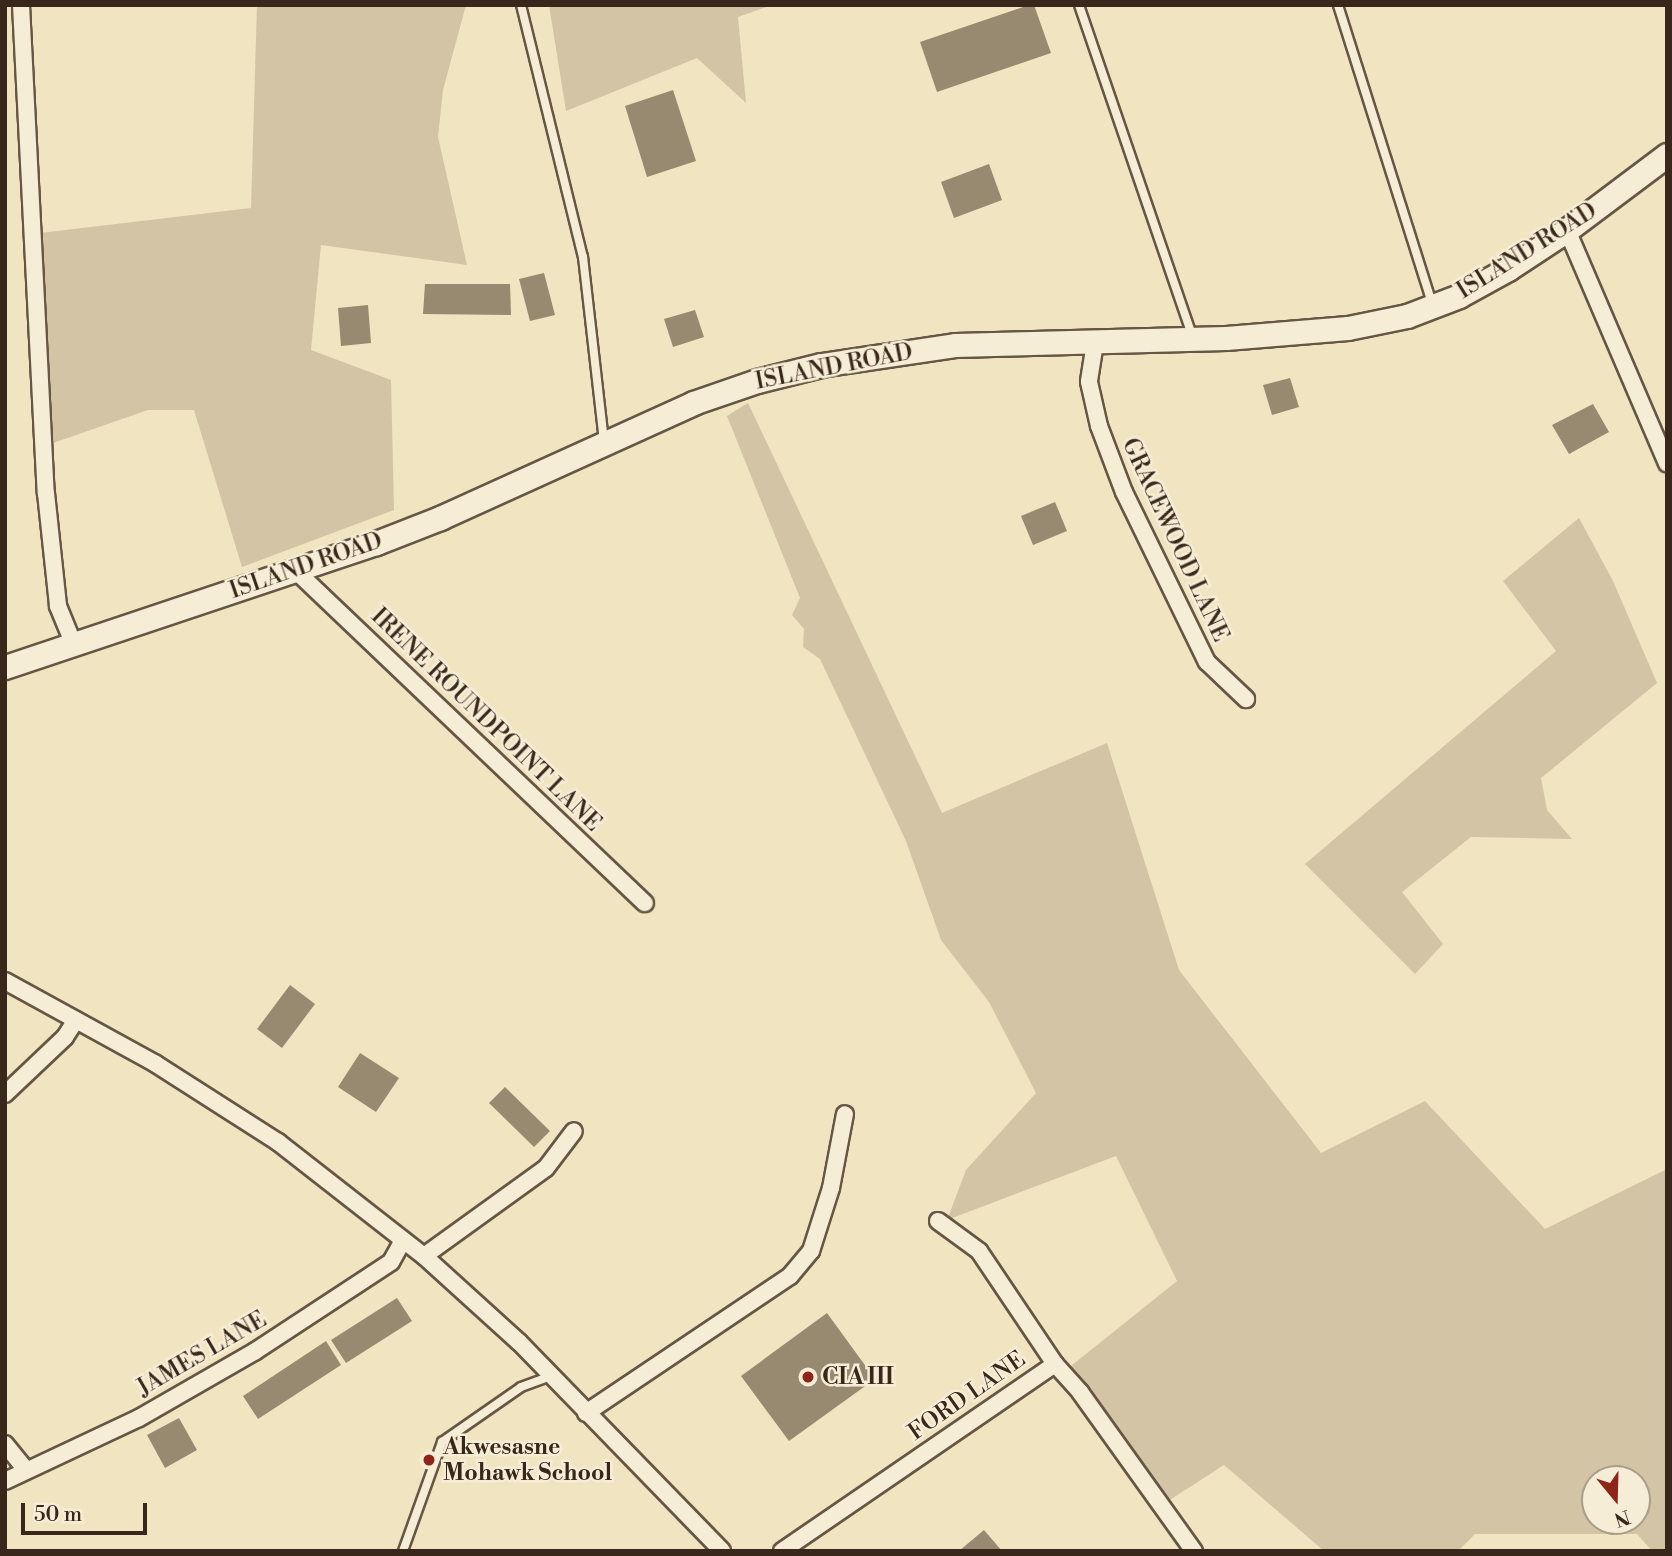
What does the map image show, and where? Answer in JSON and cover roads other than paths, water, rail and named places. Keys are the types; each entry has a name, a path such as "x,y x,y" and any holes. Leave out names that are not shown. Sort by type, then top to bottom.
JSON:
{"street":[{"path":"21,5 46,493 58,606 74,646"},
{"name":"ISLAND ROAD","path":"5,667 74,646 440,518 693,403 757,381 821,365 955,345 1095,343 1193,338 1348,328 1407,316 1498,274 1567,230 1667,155"},
{"path":"1567,230 1667,463"},
{"name":"GRACEWOOD LANE","path":"1095,343 1089,382 1099,426 1125,492 1207,662 1246,699"},
{"name":"IRENE ROUNDPOINT LANE","path":"295,570 645,903"},
{"path":"5,981 156,1064 278,1142 424,1256 519,1342 722,1551"},
{"path":"5,1094 65,1037 76,1020"},
{"path":"586,1413 790,1276 811,1251 831,1188 845,1115"},
{"path":"424,1256 546,1168 574,1132"},
{"path":"938,1221 979,1251 1055,1364"},
{"name":"JAMES LANE","path":"5,1481 139,1418 254,1352 391,1262 402,1240"},
{"name":"FORD LANE","path":"782,1551 1055,1364 1080,1392 1194,1551"},
{"path":"5,1444 26,1470"}],"lane":[{"path":"521,5 583,257 604,442"},
{"path":"1079,5 1193,338"},
{"path":"1339,5 1433,306"},
{"path":"403,1551 442,1442 521,1387 551,1376"}],"place":[{"name":"CIA III","path":"808,1377"},
{"name":"Akwesasne Mohawk School","path":"429,1460"}]}
